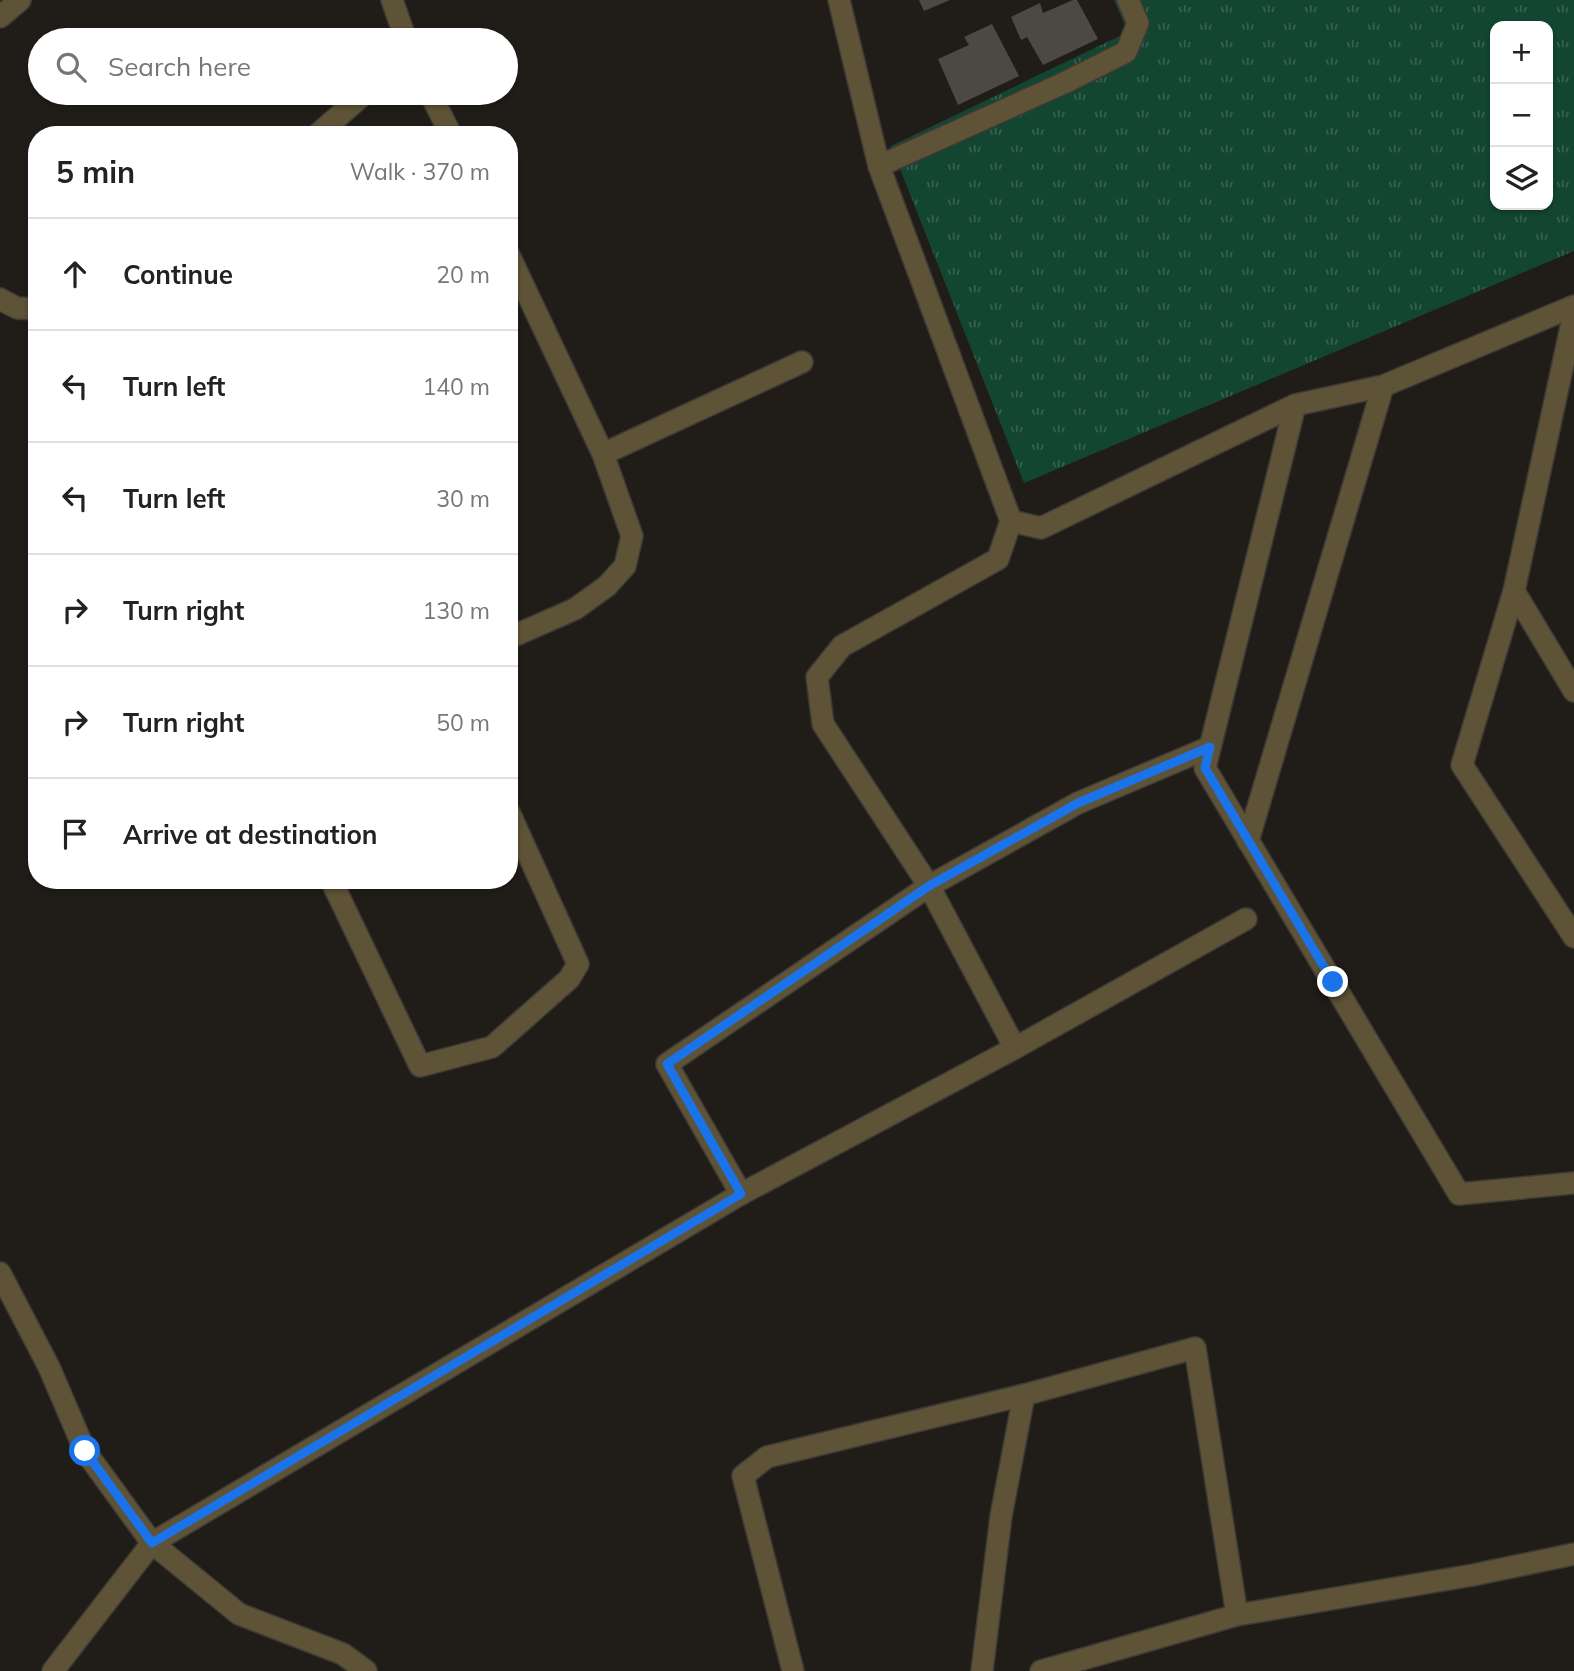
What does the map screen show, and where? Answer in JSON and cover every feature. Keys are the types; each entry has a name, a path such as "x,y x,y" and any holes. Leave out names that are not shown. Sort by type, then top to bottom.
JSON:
{"street":[{"path":"0,17 20,0"},
{"path":"392,0 402,28"},
{"path":"839,0 879,166 1011,521 999,559 842,646 817,677 823,724 929,886 1016,1048"},
{"path":"879,166 1126,52 1138,23 1128,0"},
{"path":"327,126 351,105"},
{"path":"436,105 446,126"},
{"path":"518,274 603,454 632,536 625,566 607,586 575,609 518,635"},
{"path":"0,299 17,308 28,309"},
{"path":"1011,521 1041,528 1296,405 1383,386 1574,306"},
{"path":"1574,313 1514,591 1462,765 1574,937"},
{"path":"603,454 802,362"},
{"path":"1248,841 1383,386"},
{"path":"1296,405 1205,768 1459,1194 1574,1183"},
{"path":"1514,591 1574,691"},
{"path":"741,1194 667,1064 929,886 1078,803 1210,747"},
{"path":"335,889 420,1066 492,1047 569,979 578,964 518,832"},
{"path":"53,1671 152,1543 741,1194 1016,1048 1246,919"},
{"path":"3,1286 48,1367 85,1451 152,1543 239,1614 343,1654 366,1671"},
{"path":"793,1671 743,1476 767,1457 1024,1395 1195,1348 1237,1615"},
{"path":"982,1671 1001,1516 1024,1395"},
{"path":"1041,1671 1237,1615 1574,1555"}],"green space":[{"path":"1114,0 1574,0 1574,251 1024,483 891,146 1128,32"}],"building":[{"path":"919,0 950,0 924,11"},
{"path":"1077,0 1098,39 1043,65 1027,37 1021,40 1011,17 1040,3 1043,13"},
{"path":"992,24 1019,76 958,105 938,59 969,45 964,37"}],"route":[{"path":"85,1451 152,1543 741,1194 667,1064 929,886 1078,803 1210,747 1205,768 1333,982"}]}
